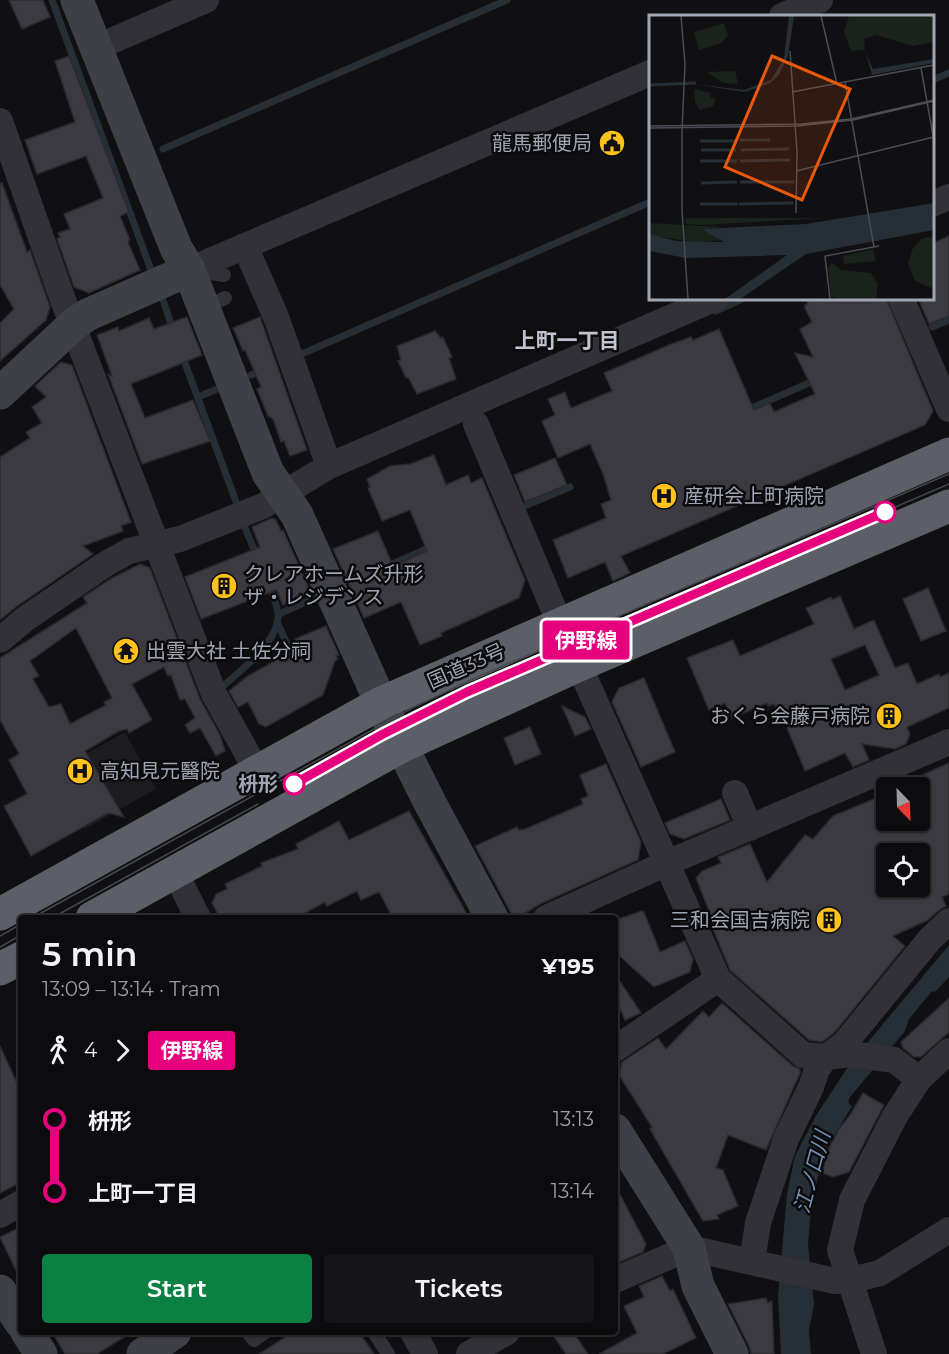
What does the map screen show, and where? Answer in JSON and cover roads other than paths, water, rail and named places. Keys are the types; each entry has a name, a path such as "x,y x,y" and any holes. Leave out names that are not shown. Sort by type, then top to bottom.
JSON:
{"highway":[{"name":"国道33号","path":"0,914 381,703 949,454"},
{"path":"97,915 402,746 579,665 949,506"},
{"path":"0,969 18,960"}],"street":[{"path":"77,0 176,248 189,270 214,303 268,473 297,515 381,703 430,803 490,915"},
{"path":"95,48 206,0"},
{"path":"777,0 783,15"},
{"path":"785,15 820,0"},
{"path":"0,393 74,324 87,315 649,74"},
{"path":"0,121 63,300 214,694 257,771"},
{"path":"934,204 949,197"},
{"path":"245,246 276,317 329,466"},
{"path":"0,640 25,619 104,565 129,551 180,539 263,506 329,466 490,390 711,300"},
{"path":"902,300 949,409"},
{"path":"476,424 496,453 528,530 560,624"},
{"path":"579,665 718,979 803,1055 839,1055 894,1060 918,1079"},
{"path":"553,915 667,863 949,742"},
{"path":"735,793 750,828"},
{"path":"175,872 196,915"},
{"path":"760,1264 758,1223 786,1139 811,1087 817,1069 839,1055 844,1044 930,939 949,921"},
{"path":"618,1047 718,979"},
{"path":"874,1354 840,1250 852,1200 881,1141 918,1079 949,1051"},
{"path":"618,1135 689,1248 698,1286 732,1354"},
{"path":"0,1215 18,1205"},
{"path":"618,1279 689,1248 835,1281 851,1280 880,1273 949,1230"},
{"path":"0,1291 18,1318"},
{"path":"29,1335 41,1354"},
{"path":"415,1335 425,1354"},
{"path":"469,1354 500,1342"}],"lane":[{"path":"189,270 224,275"},
{"path":"376,1335 388,1354"}],"water":[{"name":"江ノ口川","path":"949,945 949,977 935,992 932,991 909,1019 905,1031 850,1097 848,1102 852,1106 825,1151 812,1199 808,1244 814,1304 809,1330 811,1354 781,1354 778,1296 787,1194 795,1156 858,1046 868,1042"}],"waterway":[{"path":"52,0 151,270"},
{"path":"163,149 507,0"},
{"path":"934,79 949,73"},
{"path":"297,356 649,202"},
{"path":"163,300 173,330"},
{"path":"716,311 740,300"},
{"path":"932,327 949,320"},
{"path":"182,355 238,507"},
{"path":"251,375 263,370"},
{"path":"745,411 818,379"},
{"path":"198,397 215,390"},
{"path":"527,505 570,487"},
{"path":"244,525 257,557"},
{"path":"386,567 433,546"},
{"path":"222,687 257,655 277,625 278,611 268,584"},
{"path":"279,614 315,598"},
{"path":"277,622 289,648"}],"tram line":[{"path":"37,915 412,708 475,678 949,474"},
{"path":"720,582 949,484"},
{"name":"伊野線","path":"294,784 383,734 467,692 885,512"},
{"path":"453,698 585,641"},
{"path":"297,782 434,708"},
{"path":"57,915 258,804"},
{"path":"0,936 18,926"},
{"path":"0,947 18,937"}],"place":[{"name":"龍馬郵便局","path":"612,143"},
{"name":"産研会上町病院","path":"664,496"},
{"name":"クレアホームズ升形 ザ・レジデンス","path":"224,586"},
{"name":"出雲大社 土佐分祠","path":"126,651"},
{"name":"おくら会藤戸病院","path":"889,716"},
{"name":"高知見元醫院","path":"80,771"},
{"name":"枡形","path":"294,784"},
{"name":"三和会国吉病院","path":"829,920"}],"district":[{"name":"上町一丁目","path":"567,340"}]}
